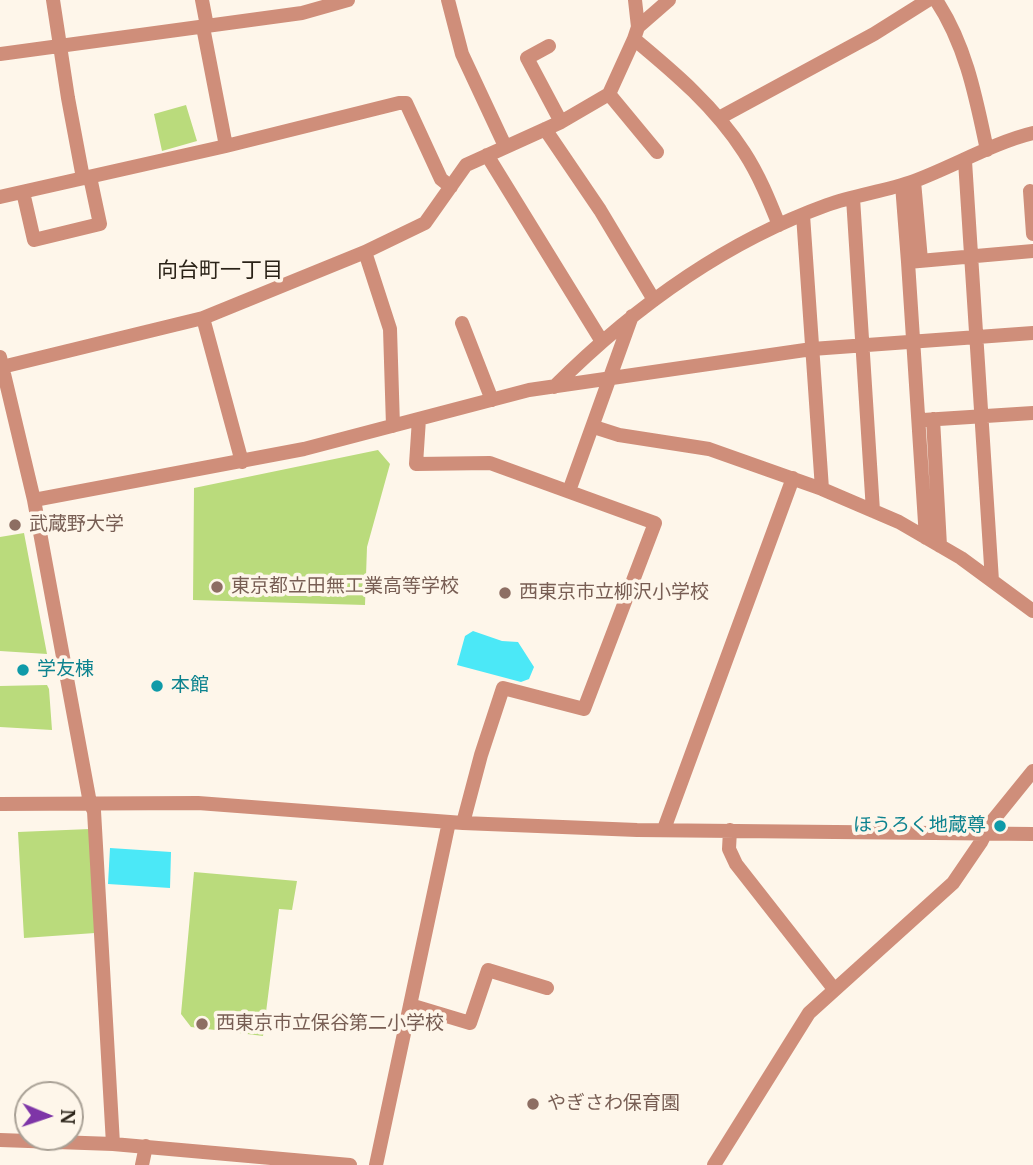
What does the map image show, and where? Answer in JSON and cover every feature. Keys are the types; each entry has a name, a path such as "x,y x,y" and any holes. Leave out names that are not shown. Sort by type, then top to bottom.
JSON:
{"street":[{"path":"23,192 34,240 100,224 86,178 60,47 54,0"},
{"path":"202,0 226,146"},
{"path":"0,54 302,13 348,0"},
{"path":"448,0 461,54 505,146"},
{"path":"635,0 636,33 719,118 749,160 779,225"},
{"path":"113,1144 94,811 90,803 34,500 1,362 203,318 365,252 425,223 466,165 561,122 609,94 636,33 669,0"},
{"path":"719,118 874,34 928,0"},
{"path":"936,0 958,39 972,80 988,150"},
{"path":"549,46 527,58 561,122"},
{"path":"609,94 657,152"},
{"path":"0,197 406,103 441,179 451,187"},
{"path":"545,129 600,210 654,300"},
{"path":"554,387 601,340 697,268 803,215 908,183 1033,133"},
{"path":"487,155 601,340"},
{"path":"965,160 992,582"},
{"path":"908,183 915,261 913,342 926,420 940,546"},
{"path":"1030,191 1033,234"},
{"path":"853,198 873,511"},
{"path":"803,215 822,489"},
{"path":"915,261 1033,251"},
{"path":"365,252 390,329 393,426"},
{"path":"569,491 612,379 633,314"},
{"path":"203,318 242,462"},
{"path":"463,323 492,400"},
{"path":"34,500 304,449 529,390 812,349 1033,333"},
{"path":"926,420 1033,413 1033,421"},
{"path":"376,1165 410,1006 456,823 503,688 584,709 655,523 490,463 416,464 419,419"},
{"path":"926,420 926,538"},
{"path":"594,427 618,435 709,449 822,489 899,522 940,546 1033,611"},
{"path":"664,829 793,478"},
{"path":"714,1165 809,1013 953,883 981,842 983,834 1033,771"},
{"path":"0,804 198,803 456,823 1033,834"},
{"path":"730,830 729,849 737,864 834,989"},
{"path":"410,1006 470,1023 488,970 547,988"},
{"path":"0,1140 146,1146 350,1165"},
{"path":"142,1165 146,1146"}],"green space":[{"path":"186,105 197,141 162,151 154,114"},
{"path":"378,450 390,464 367,547 365,605 193,600 194,488"},
{"path":"24,533 47,654 0,651 0,537"},
{"path":"47,685 52,730 0,727 0,686"},
{"path":"90,829 95,933 24,938 18,832"},
{"path":"194,872 297,881 292,910 279,909 263,1036 191,1027 181,1014"}],"water":[{"path":"473,631 502,641 518,642 534,667 529,679 521,682 457,665 465,636"},
{"path":"110,848 171,852 170,888 108,884"}],"place":[{"name":"武蔵野大学","path":"15,525"},
{"name":"東京都立田無工業高等学校","path":"217,587"},
{"name":"西東京市立柳沢小学校","path":"505,593"},
{"name":"学友棟","path":"23,670"},
{"name":"本館","path":"157,686"},
{"name":"ほうろく地蔵尊","path":"1000,826"},
{"name":"西東京市立保谷第二小学校","path":"202,1024"},
{"name":"やぎさわ保育園","path":"533,1104"}],"district":[{"name":"向台町一丁目","path":"220,271"}]}
